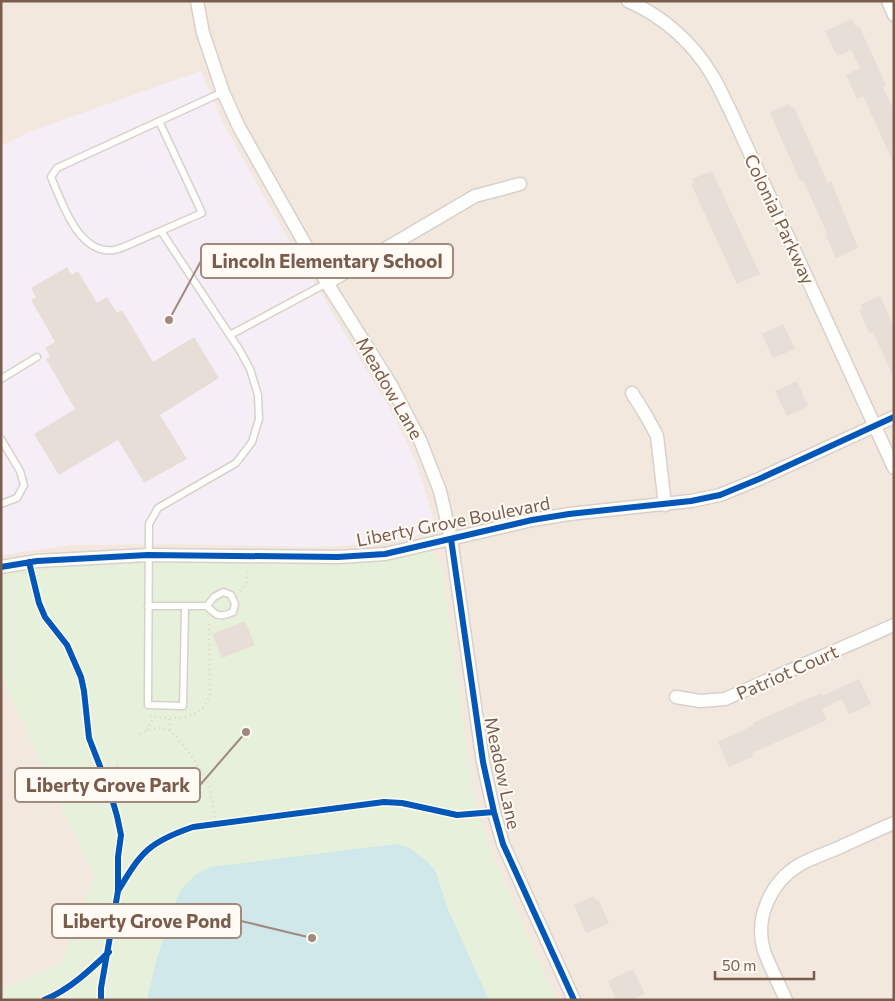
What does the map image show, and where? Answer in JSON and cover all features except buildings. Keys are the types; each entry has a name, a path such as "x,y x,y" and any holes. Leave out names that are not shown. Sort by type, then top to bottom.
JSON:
{"street":[{"name":"Meadow Lane","path":"197,1 203,33 239,127 327,283 391,385 420,440 440,491 452,538 482,762 494,812 503,844 574,1000"},
{"name":"Colonial Parkway","path":"628,1 661,20 687,41 712,75 894,468"},
{"path":"888,1 894,15"},
{"path":"327,283 474,196 520,184"},
{"path":"632,393 657,436 664,505"},
{"name":"Liberty Grove Boulevard","path":"1,567 37,561 148,555 338,557 384,554 532,520 569,514 664,505 720,495 894,417"},
{"name":"Patriot Court","path":"676,696 700,701 725,699 894,625"},
{"path":"786,1000 764,950 762,933 762,919 766,904 774,890 783,878 799,866 894,823"}],"lane":[{"path":"159,121 202,214 114,250 99,248 83,238 71,222 51,177 57,168 159,121 224,92"},
{"path":"161,231 230,335 250,369 258,395 259,419 252,442 236,463 158,508 148,524 148,705 184,706 185,607"},
{"path":"230,335 327,283"},
{"path":"1,379 37,357"},
{"path":"1,439 20,471 24,485 17,498 1,504"},
{"path":"148,606 206,606 215,614 224,616 233,612 235,604 231,595 223,592 214,597 206,606"}],"path":[{"path":"239,592 246,584 248,572"},
{"path":"146,715 169,719 195,714 208,702 210,695 209,623 216,623"},
{"path":"146,730 153,716"},
{"path":"169,719 170,731"},
{"path":"140,734 146,730 161,728 170,731 191,756 206,780 216,823"},
{"path":"104,774 121,764"},
{"path":"100,765 107,783"},
{"path":"208,824 224,822"}],"shaded area":[{"path":"1,1 894,1 894,1000 1,1000"},
{"path":"201,71 224,125 279,223 394,416 414,457 434,524 431,529 414,536 390,542 322,547 172,544 72,545 1,555 1,144 6,144 29,132"}],"green space":[{"path":"426,551 433,553 442,566 472,789 488,845 556,1000 1,1000 1,990 61,963 94,877 1,676 1,574 63,565 124,562 364,563"}],"water":[{"path":"396,844 408,847 427,861 436,872 447,907 489,1000 147,1000 156,961 171,914 181,889 196,874 210,867"}],"cycle path":[{"path":"1,567 37,561 148,555 338,557 385,554 532,520 569,514 691,501 720,495 894,417"},
{"path":"451,539 483,762 494,812 503,844 574,1000"},
{"path":"29,562 39,603 45,617 67,645 81,677 89,738 110,792 121,835 118,857 118,891 101,988 101,1000"},
{"path":"118,891 133,867 148,850 166,838 193,827 384,802 402,803 457,815 494,812"},
{"path":"44,1000 70,985 109,952"}],"place":[{"name":"Lincoln Elementary School","path":"169,320"},
{"name":"Liberty Grove Park","path":"246,732"},
{"name":"Liberty Grove Pond","path":"312,938"}]}
